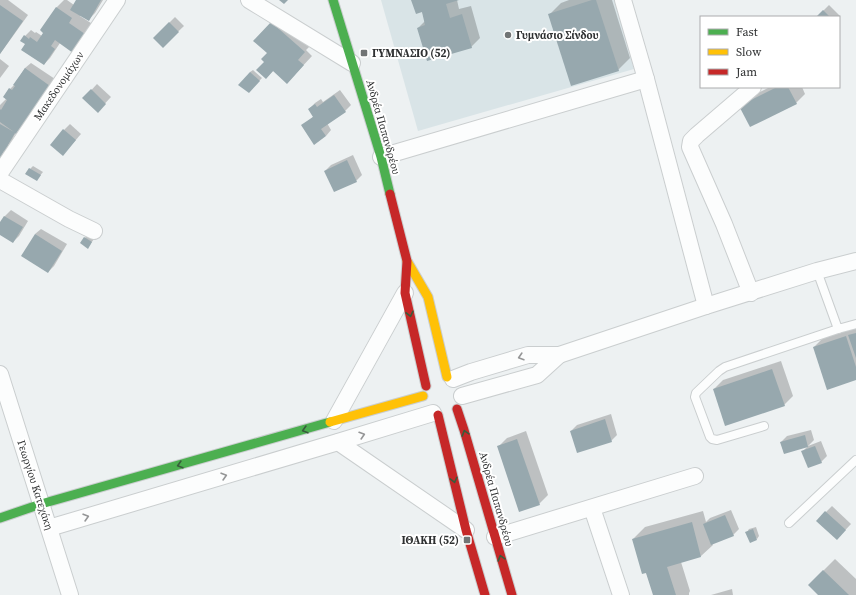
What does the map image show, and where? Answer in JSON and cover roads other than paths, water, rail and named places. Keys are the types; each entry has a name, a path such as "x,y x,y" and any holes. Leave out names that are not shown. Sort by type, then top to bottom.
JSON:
{"street":[{"name":"Μακεδονομάχων","path":"0,173 117,0"},
{"path":"249,0 352,63"},
{"name":"Ανδρέα Παπανδρέου","path":"332,0 381,157 407,261 428,297 448,395 466,530 485,595"},
{"path":"623,0 646,79 706,306"},
{"path":"381,157 646,79"},
{"path":"750,293 724,224 690,147 691,141 697,135 752,88"},
{"path":"0,180 94,231"},
{"name":"Ανδρέα Παπανδρέου","path":"407,261 405,293 426,386"},
{"path":"448,395 430,382 426,386 423,396 426,406 448,395 471,372 528,354 560,355 706,306 817,271 856,261"},
{"path":"334,421 405,293"},
{"path":"49,528 338,442 448,395 537,375 560,355"},
{"name":"Γεωργίου Κατεχάκη","path":"0,374 70,595"},
{"name":"Ανδρέα Παπανδρέου","path":"448,395 464,430 512,595"},
{"path":"0,518 41,504 423,396"},
{"path":"338,442 466,530"},
{"path":"200,459 207,481"},
{"path":"495,537 695,476"},
{"path":"592,508 621,595"}],"lane":[{"path":"817,271 838,329"},
{"path":"764,426 717,440 712,439 695,397 696,393 725,367 856,324"},
{"path":"789,523 856,460"}],"place":[{"name":"Γυμνάσιο Σίνδου","path":"508,35"},
{"name":"ΓΥΜΝΑΣΙΟ (52)","path":"364,53"},
{"name":"ΙΘΑΚΗ (52)","path":"467,540"}]}
